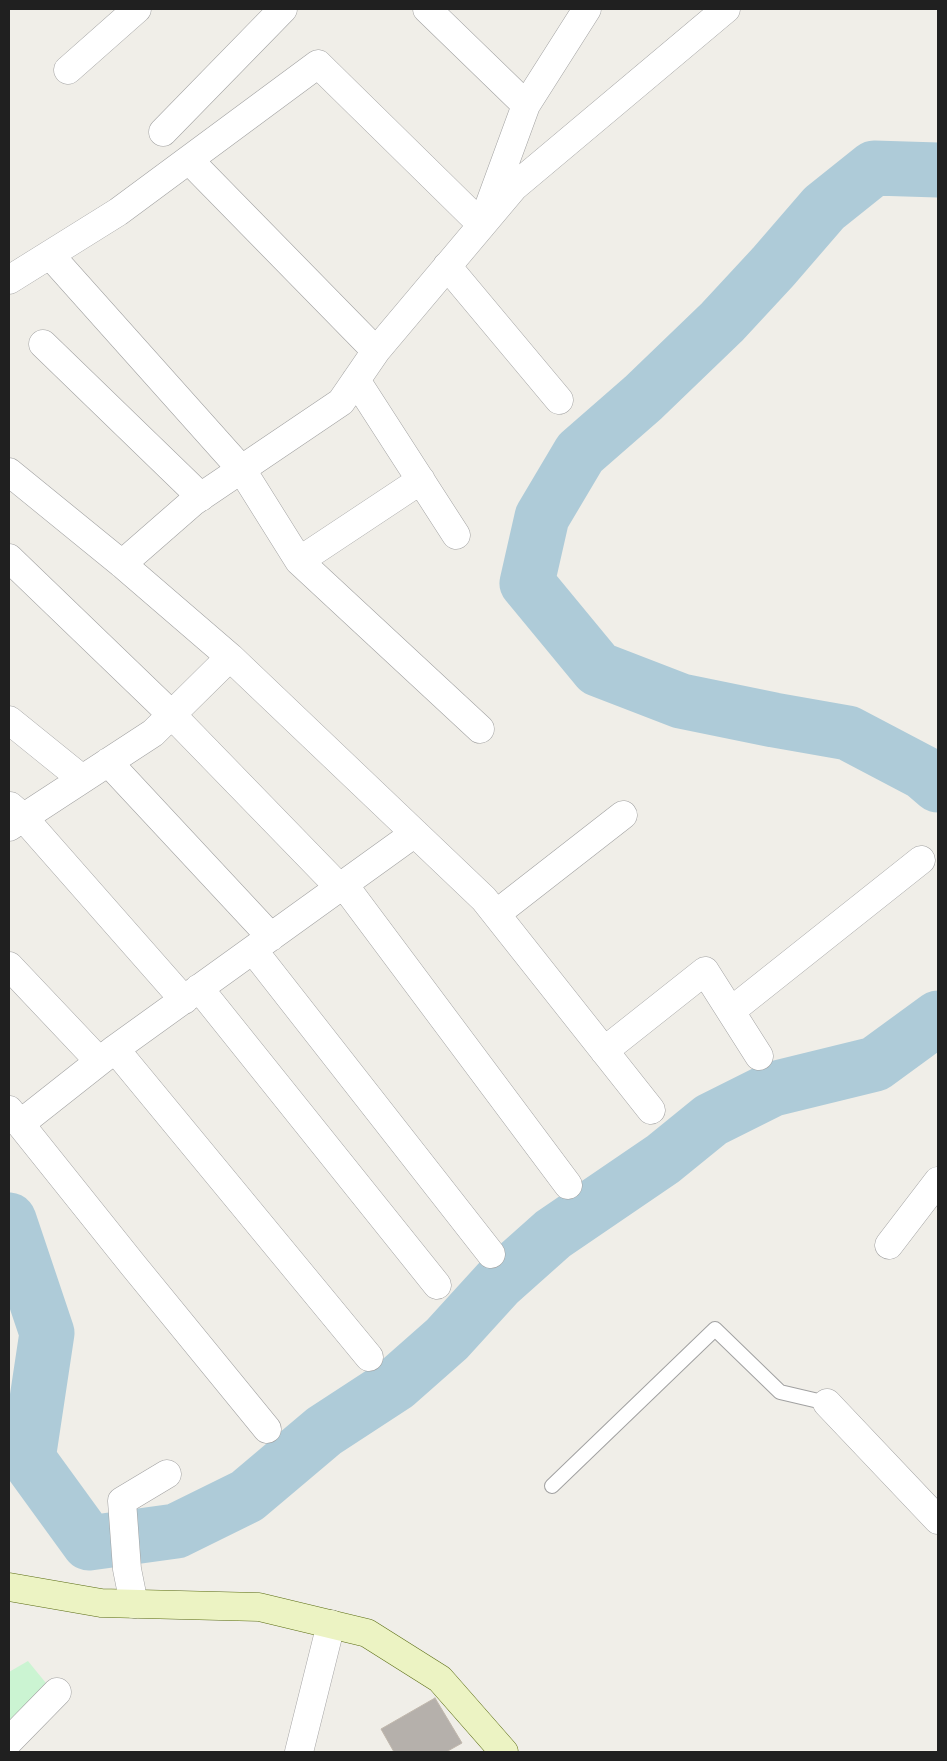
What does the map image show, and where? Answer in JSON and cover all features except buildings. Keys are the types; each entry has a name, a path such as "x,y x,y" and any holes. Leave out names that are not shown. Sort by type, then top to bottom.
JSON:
{"street":[{"path":"68,70 137,9"},
{"path":"163,132 283,9"},
{"path":"427,9 526,105"},
{"path":"482,225 526,105 587,9"},
{"path":"122,564 201,497 341,402 376,351 514,187 726,9"},
{"path":"9,280 118,212 318,64 482,225"},
{"path":"189,160 376,351"},
{"path":"50,255 242,470 299,561 480,729"},
{"path":"448,266 559,400"},
{"path":"43,344 201,497"},
{"path":"356,380 456,535"},
{"path":"9,472 122,564 230,657 484,899 651,1110"},
{"path":"299,561 421,480"},
{"path":"9,558 172,715 342,886 568,1185"},
{"path":"230,657 153,733 82,779 14,816 192,994 437,1285"},
{"path":"9,720 82,779"},
{"path":"108,762 262,943 491,1254"},
{"path":"496,914 623,815"},
{"path":"267,1429 14,1117 107,1055 415,833"},
{"path":"731,1011 921,860"},
{"path":"9,966 107,1055 368,1357"},
{"path":"604,1050 705,971 759,1056"},
{"path":"889,1245 938,1181"},
{"path":"827,1403 937,1516"},
{"path":"134,1604 127,1569 122,1500 168,1474"},
{"path":"9,1587 101,1603 259,1607 367,1633 440,1679 504,1752"},
{"path":"299,1752 331,1624"},
{"path":"9,1741 56,1692"}],"lane":[{"path":"552,1486 715,1329 780,1392 827,1403"}],"green space":[{"path":"28,1661 50,1688 9,1727 9,1672"}],"waterway":[{"path":"938,170 874,168 824,208 722,322 643,398 580,453 542,517 527,583 598,669 681,701 848,733 924,773 938,785"},
{"path":"9,1220 47,1333 28,1459 89,1543 176,1531 247,1496 324,1431 396,1384 447,1339 498,1283 553,1234 663,1159 711,1120 773,1089 875,1064 938,1018"}]}
